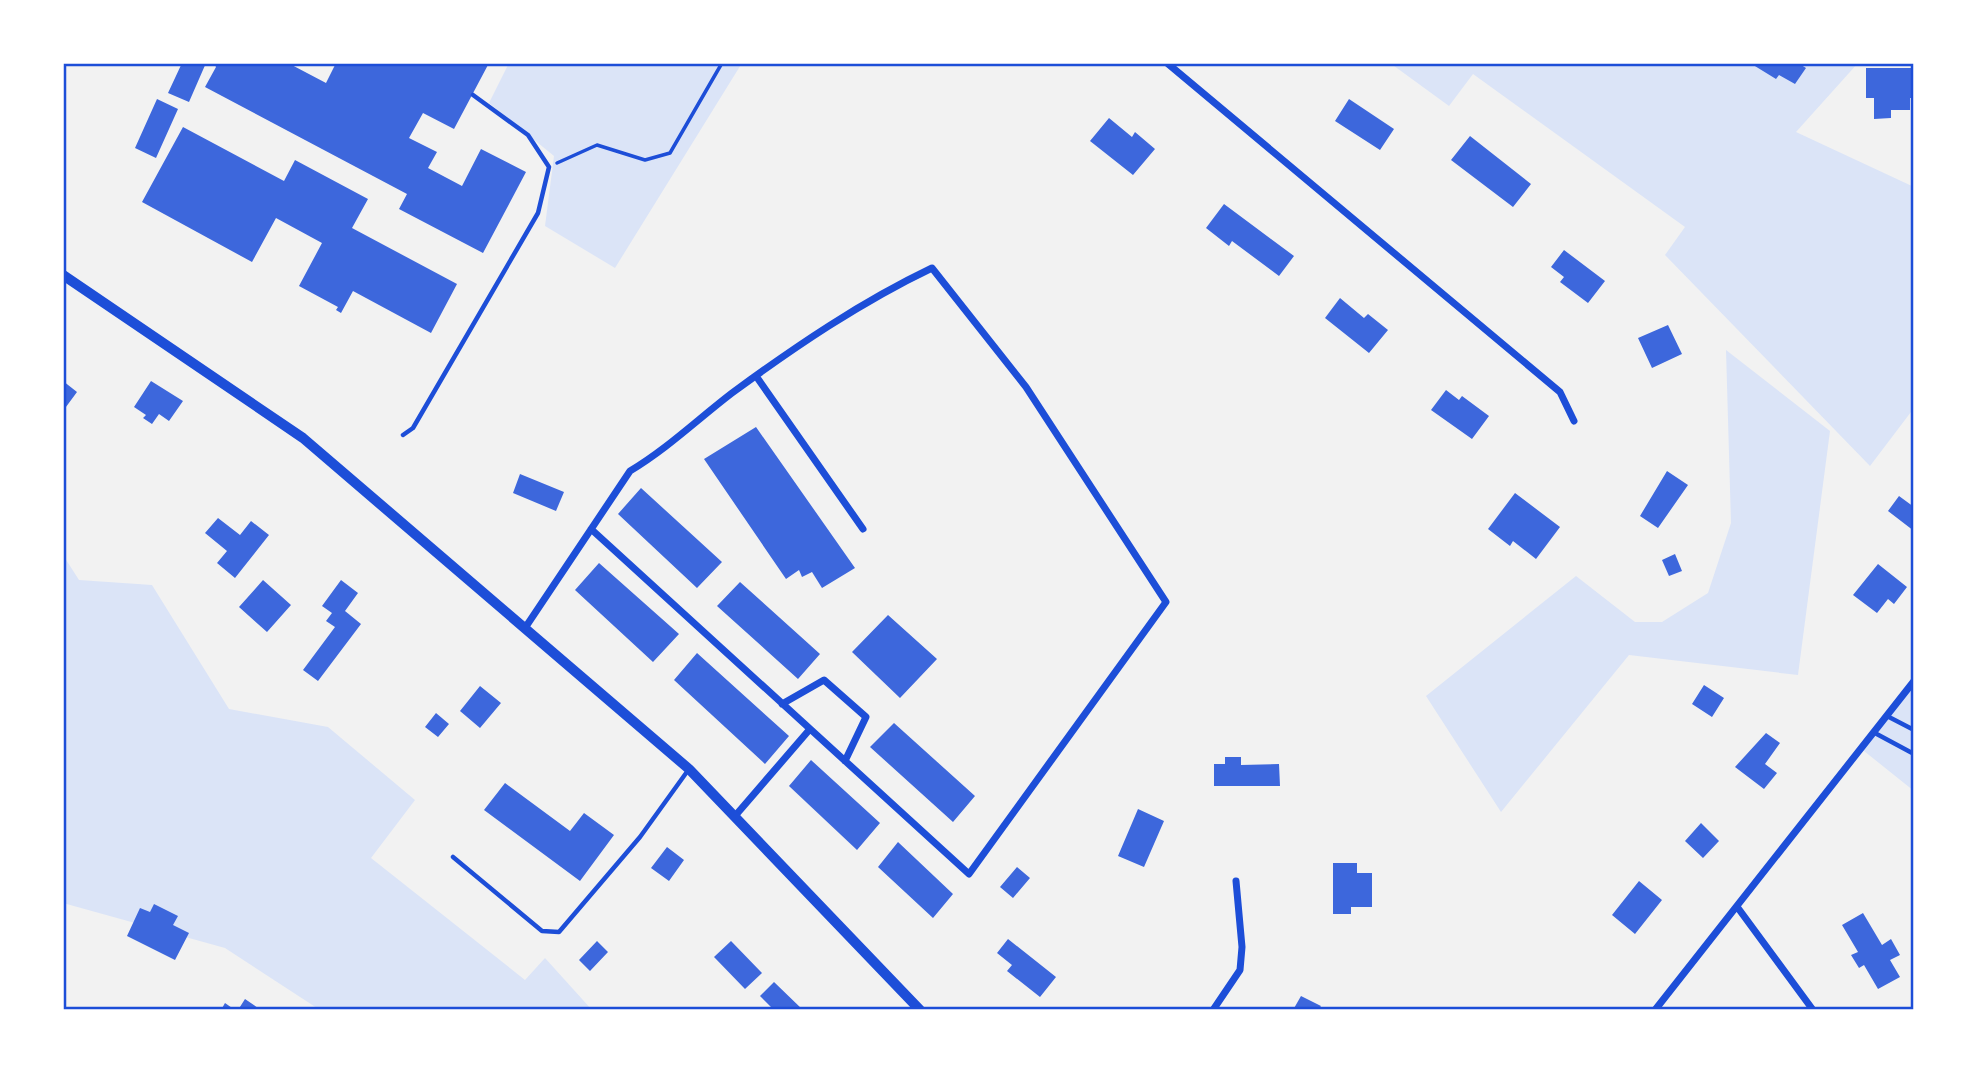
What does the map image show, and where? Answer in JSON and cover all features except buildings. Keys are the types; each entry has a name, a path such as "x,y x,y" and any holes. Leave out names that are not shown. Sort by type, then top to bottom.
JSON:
{"street":[{"path":"1167,63 1560,392 1574,421"},
{"path":"525,628 591,529 630,471 656,456 756,376 872,297 932,268 1026,387 1166,602 969,874 591,529"},
{"path":"63,275 303,438 525,628 689,769 920,1010"},
{"path":"756,376 863,529"},
{"path":"782,704 824,680 866,717 845,761"},
{"path":"1655,1010 1738,908 1872,731 1914,681"},
{"path":"734,816 810,729"},
{"path":"1213,1010 1240,970 1242,947 1236,881"},
{"path":"1738,908 1813,1010"}],"lane":[{"path":"403,435 413,428 538,213 549,167 528,135 474,95"},
{"path":"1886,715 1914,730"},
{"path":"1872,731 1914,754"},
{"path":"453,857 542,931 559,932 640,837 689,769"}],"path":[{"path":"549,167 597,145 645,160 670,153 722,63"}],"shaded area":[{"path":"509,63 742,63 615,268 545,226 554,156 489,103"},
{"path":"1390,63 1858,63 1796,132 1914,187 1914,408 1870,466 1665,255 1685,227 1473,74 1449,106"},
{"path":"1726,350 1830,431 1798,675 1629,655 1501,812 1426,696 1576,576 1635,622 1662,622 1708,593 1731,523"},
{"path":"63,555 79,580 152,585 229,709 328,727 415,800 371,858 525,980 545,958 592,1010 320,1010 225,948 63,903"},
{"path":"1914,681 1914,791 1859,747"}]}
